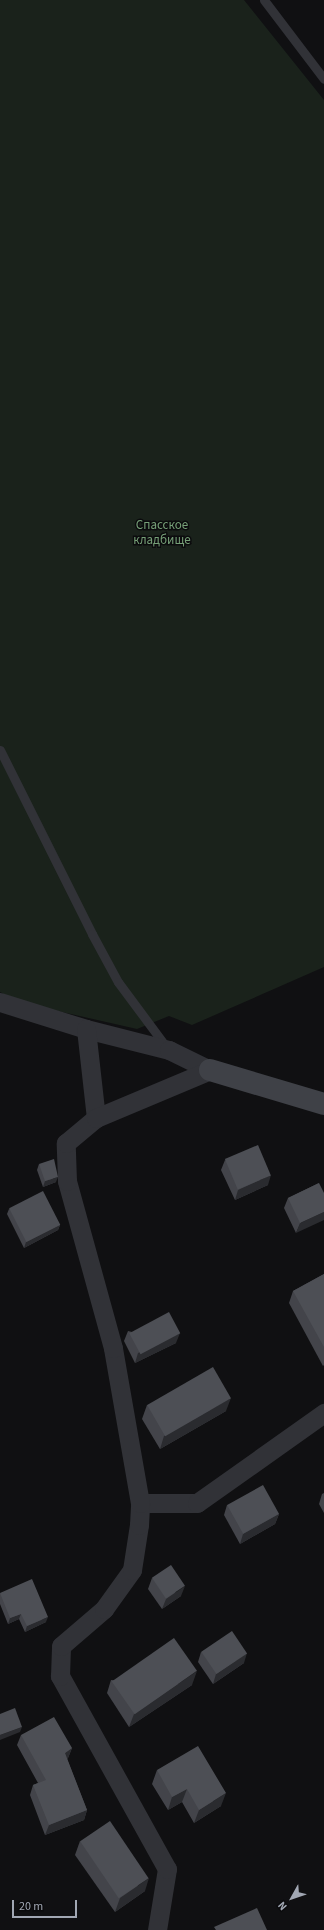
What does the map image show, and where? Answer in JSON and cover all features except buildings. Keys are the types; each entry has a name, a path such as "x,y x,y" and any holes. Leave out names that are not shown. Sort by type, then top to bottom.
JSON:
{"street":[{"path":"0,1002 86,1028 169,1050 210,1070 324,1104"},
{"path":"86,1028 96,1118"},
{"path":"157,1930 167,1869 60,1676 61,1646 104,1609 132,1570 139,1525 140,1503 113,1348 66,1181 66,1143 96,1118 210,1070"},
{"path":"140,1503 197,1504 324,1413"}],"lane":[{"path":"264,0 324,78"},
{"path":"0,750 92,934 118,982 169,1050"}],"green space":[{"name":"Спасское кладбище","path":"0,0 244,0 324,100 324,967 192,1025 169,1016 137,1029 18,1002 0,992"}]}
